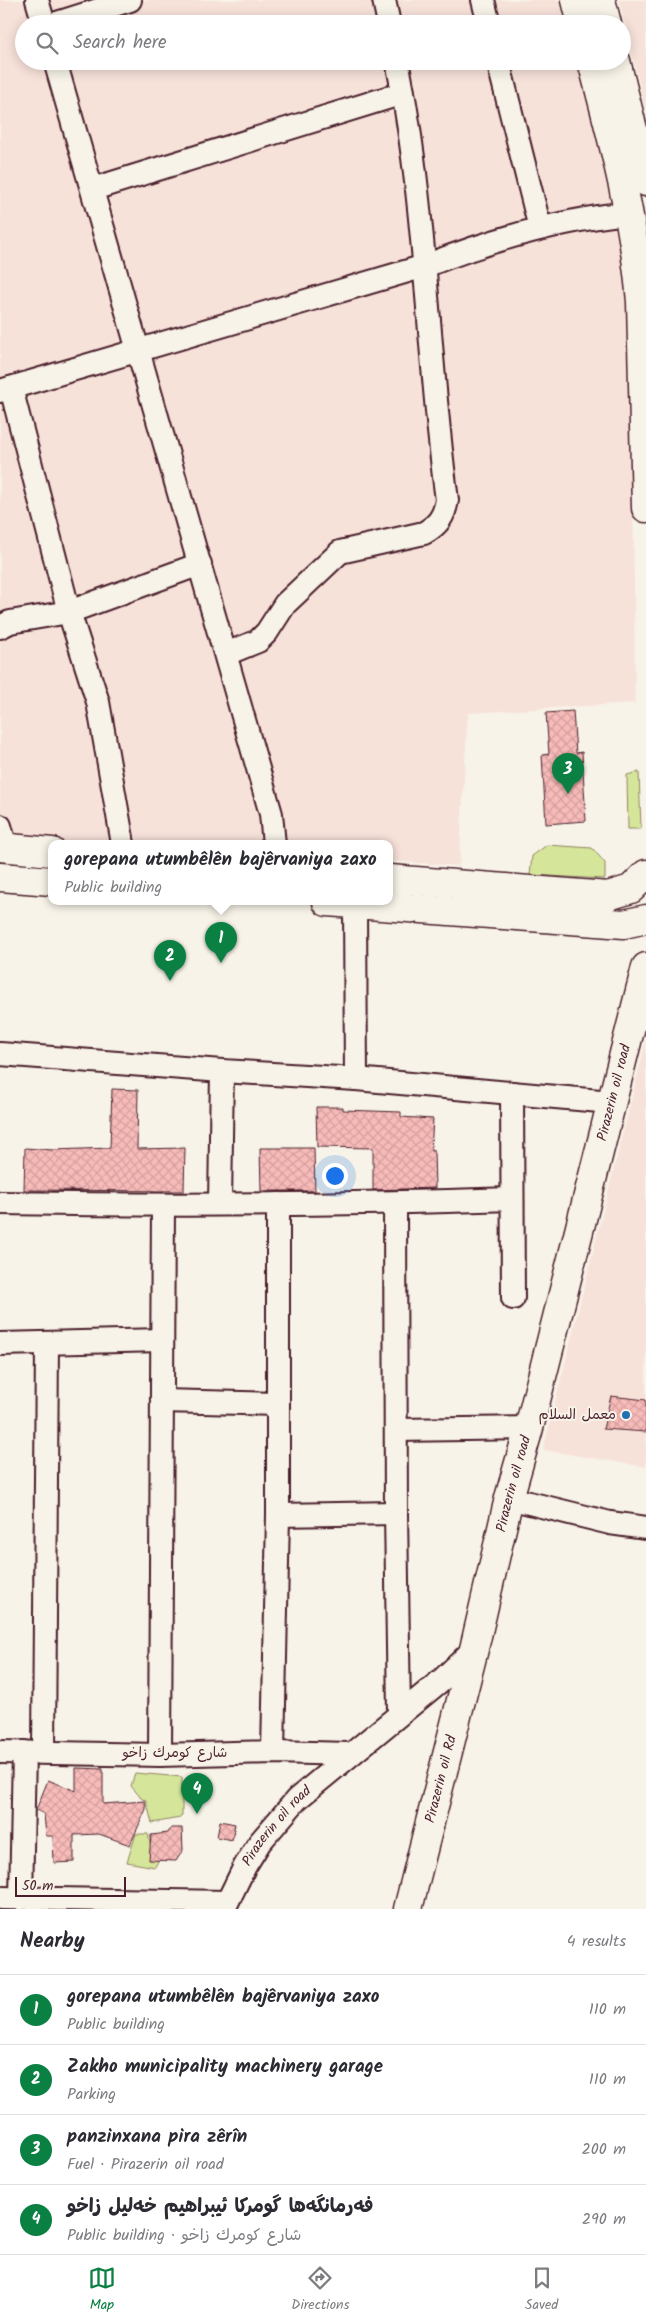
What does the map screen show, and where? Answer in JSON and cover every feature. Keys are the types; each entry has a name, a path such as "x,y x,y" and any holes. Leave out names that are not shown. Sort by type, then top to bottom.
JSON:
{"main road":[{"path":"576,0 580,15"},
{"path":"601,0 605,15"},
{"path":"594,70 629,213 641,302 646,508"},
{"path":"618,70 646,182"},
{"path":"2,840 48,851"},
{"path":"0,878 48,881"},
{"path":"368,905 624,924 646,921 639,884 608,896 393,879"},
{"name":"Pirazerin oil road","path":"474,1649 509,1498 529,1428 646,967"},
{"name":"Pirazerin oil Rd","path":"408,1909 474,1649"}],"street":[{"path":"37,0 41,15"},
{"path":"82,15 130,0"},
{"path":"384,0 387,15"},
{"path":"483,0 487,15"},
{"path":"58,70 271,814 274,840"},
{"path":"226,654 258,641 267,632 285,604 306,586 316,572 340,552 424,533 436,526 444,515 447,500 425,266 399,70"},
{"path":"500,70 540,228"},
{"path":"93,189 403,93"},
{"path":"122,840 98,702 69,612 5,389 425,266 453,255 540,228 580,219 629,213"},
{"path":"0,628 10,622 69,612 200,564"},
{"path":"355,905 356,1079"},
{"path":"0,1054 356,1079 611,1102"},
{"path":"220,1204 222,1071"},
{"path":"512,1093 513,1298"},
{"path":"0,1203 163,1206 395,1203 512,1199"},
{"path":"395,1203 399,1713"},
{"path":"273,1752 278,1515 278,1204"},
{"path":"160,1755 163,1206"},
{"path":"0,1344 162,1340"},
{"path":"47,1344 34,1752 11,1898 44,1904 225,1905"},
{"path":"162,1401 278,1404"},
{"path":"396,1430 529,1428"},
{"path":"509,1498 610,1523 646,1528"},
{"path":"278,1515 396,1513"},
{"name":"Pirazerin oil road","path":"225,1905 245,1866 277,1820 350,1754 444,1678 474,1649"},
{"name":"شارع كومرك زاخو","path":"0,1752 160,1755 273,1752 350,1754"}],"shaded area":[{"path":"0,0 562,0 566,15 15,15 15,70 583,70 631,239 635,703 468,713 459,866 393,861 393,840 48,841 0,838"},
{"path":"619,0 646,0 646,113 631,49 631,15 623,15"},
{"path":"646,1041 646,1467 543,1450"}],"green space":[{"path":"639,772 641,829 628,829 627,775"},
{"path":"547,845 592,848 605,863 605,879 530,875 532,856"},
{"path":"135,1773 182,1777 182,1815 180,1818 152,1823 146,1800 142,1799 131,1786"},
{"path":"136,1834 148,1834 151,1848 158,1861 155,1867 127,1862"}],"building":[{"path":"573,711 576,753 582,752 586,821 546,824 542,755 549,754 546,713"},
{"path":"112,1089 138,1090 137,1149 185,1148 184,1191 24,1190 25,1148 53,1150 110,1148"},
{"path":"316,1107 343,1107 343,1110 401,1112 401,1117 433,1119 431,1151 434,1151 435,1188 373,1190 373,1148 317,1147"},
{"path":"260,1148 314,1148 315,1191 261,1191"},
{"name":"معمل السلام","path":"611,1396 646,1400 646,1432 603,1429"},
{"path":"76,1768 103,1769 103,1804 145,1801 146,1809 130,1845 99,1834 74,1835 74,1862 54,1863 53,1836 46,1836 44,1814 36,1810 48,1780 76,1791"},
{"path":"220,1821 235,1824 232,1840 217,1837"},
{"path":"171,1828 182,1828 183,1850 176,1861 149,1860 151,1835 168,1833"}],"place":[{"name":"panzinxana pira zêrîn","path":"568,794"},
{"name":"gorepana utumbêlên bajêrvaniya zaxo","path":"221,963"},
{"name":"Zakho municipality machinery garage","path":"170,981"},
{"name":"معمل السلام","path":"626,1415"},
{"name":"فەرمانگەها گومرکا ئیبراهیم خەلیل زاخو","path":"197,1814"}]}
